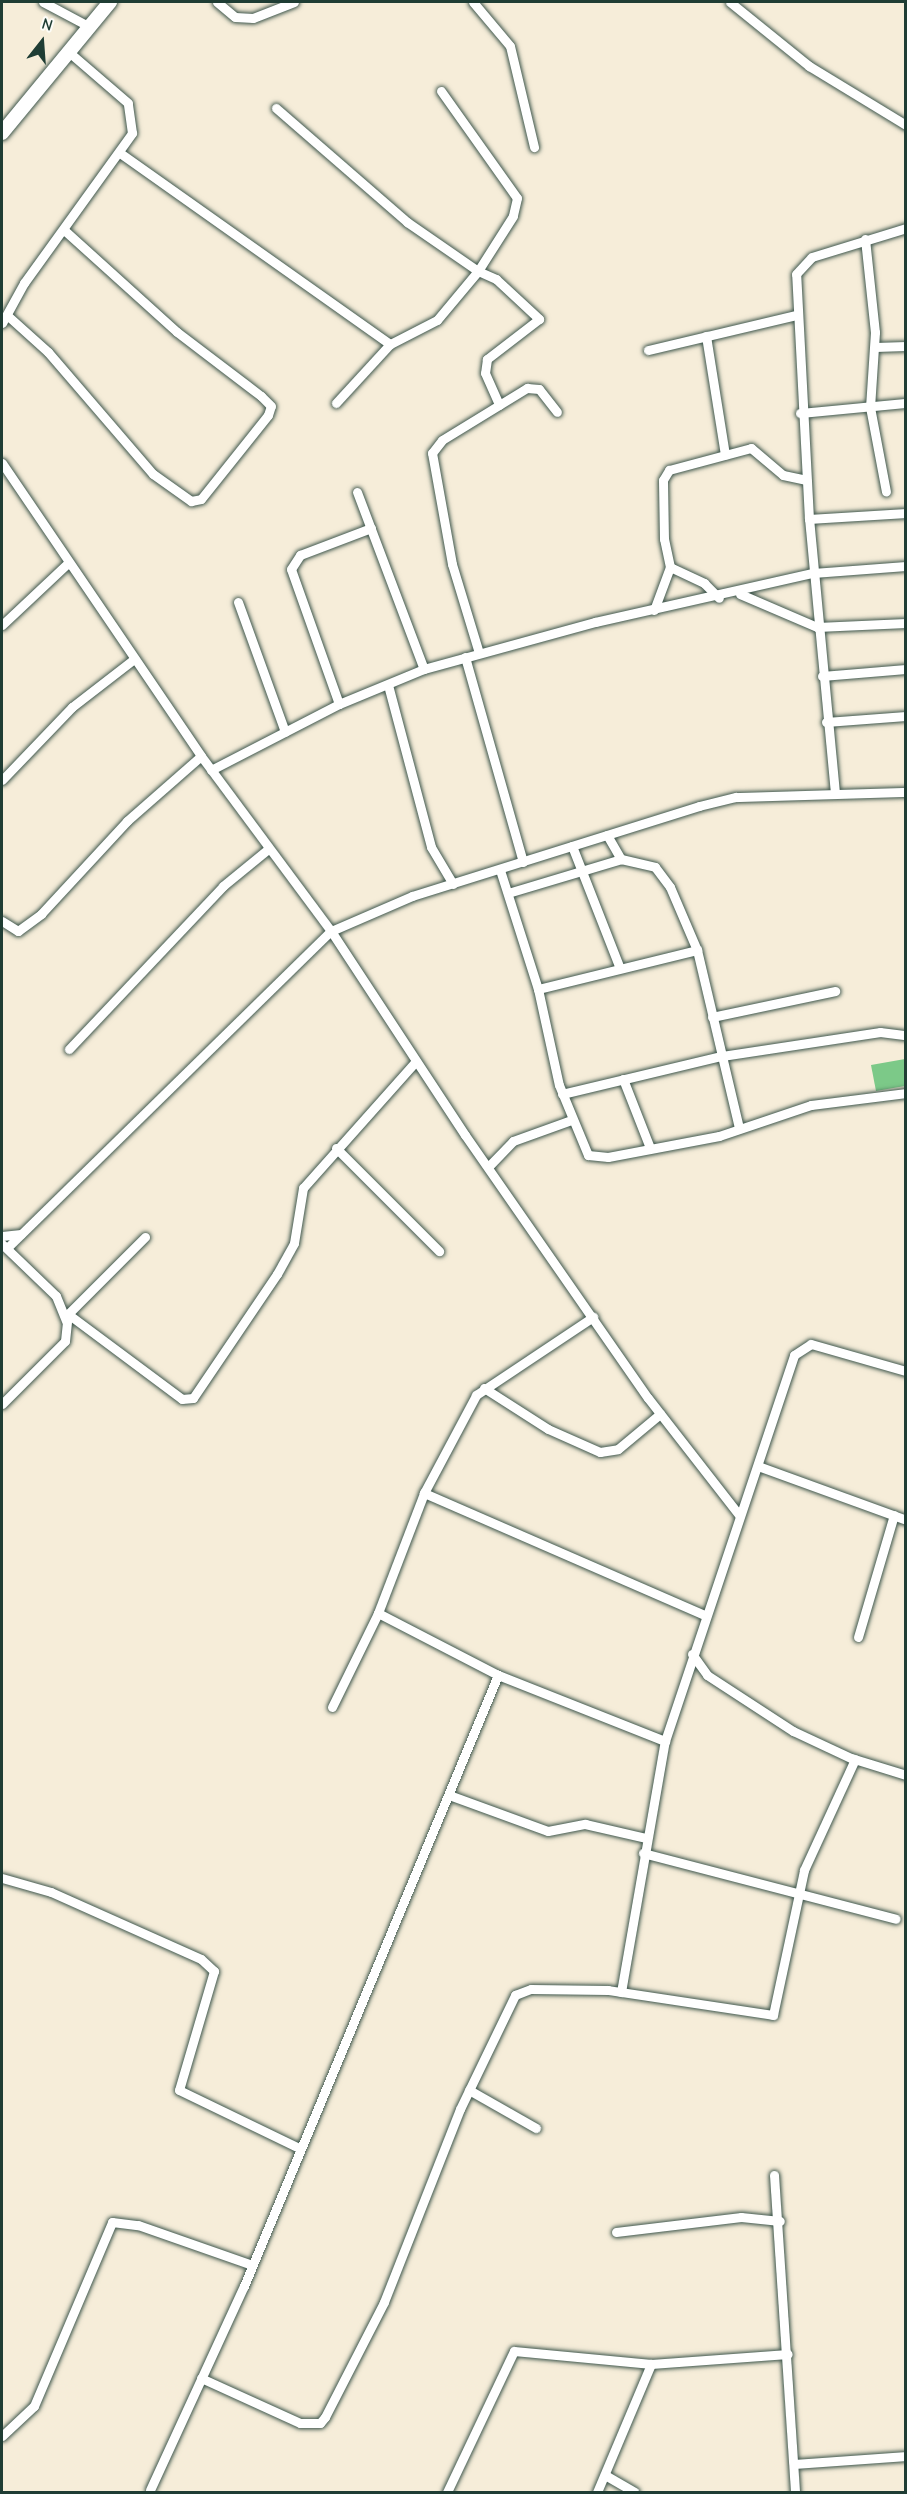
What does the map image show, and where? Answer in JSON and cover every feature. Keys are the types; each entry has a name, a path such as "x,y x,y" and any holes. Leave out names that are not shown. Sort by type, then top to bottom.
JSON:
{"street":[{"path":"43,2 90,27"},
{"path":"2,133 110,2"},
{"path":"217,2 234,16 253,18 294,2"},
{"path":"473,2 510,46 534,147"},
{"path":"730,2 809,66 906,125"},
{"path":"64,230 177,332 270,404 268,415 201,499 191,501 153,474 48,352 5,319 24,282 120,153 134,123 128,103 69,52"},
{"path":"336,403 390,344 437,320 478,271 513,216 517,198 441,91"},
{"path":"276,108 407,222 478,271 496,279 540,319 487,359 485,374 499,405"},
{"path":"120,153 390,344"},
{"path":"835,793 817,627 800,413 796,315 801,263 865,239 906,228"},
{"path":"865,239 875,347 870,407 886,492"},
{"path":"648,350 796,315"},
{"path":"706,336 725,454"},
{"path":"875,347 906,346"},
{"path":"479,653 431,464 442,440 499,405 534,387 557,412"},
{"path":"800,413 906,403"},
{"path":"654,610 670,567 664,539 664,477 675,466 751,448 783,475 806,480"},
{"path":"2,463 5,478 267,850 331,931 488,1167 660,1414 739,1515"},
{"path":"357,492 424,669"},
{"path":"809,519 906,513"},
{"path":"339,704 291,569 300,555 371,528"},
{"path":"2,625 67,564"},
{"path":"212,770 339,704 424,669 479,653 654,610 740,594 813,573 906,566"},
{"path":"670,567 719,598"},
{"path":"740,594 817,627 906,623"},
{"path":"238,602 285,732"},
{"path":"465,657 523,862"},
{"path":"2,780 72,707 134,659"},
{"path":"822,676 906,669"},
{"path":"388,685 431,847 453,884"},
{"path":"826,722 906,716"},
{"path":"2,921 18,931 41,914 127,821 201,756"},
{"path":"416,1061 336,1148 303,1188 294,1243 278,1274 193,1398 182,1399 67,1318 56,1296 4,1246 21,1234 331,931 453,884 736,797 906,792"},
{"path":"607,835 621,859"},
{"path":"572,846 619,966"},
{"path":"69,1049 223,886 267,850"},
{"path":"508,893 621,859 648,863 660,871 697,950 739,1128"},
{"path":"500,870 538,989 562,1094 571,1120 588,1155 608,1157 650,1148 739,1128 811,1105 906,1093"},
{"path":"538,989 619,966 697,950"},
{"path":"712,1017 835,991"},
{"path":"562,1094 722,1056 880,1032 906,1035"},
{"path":"623,1079 650,1148"},
{"path":"488,1167 513,1141 571,1120"},
{"path":"336,1148 439,1251"},
{"path":"2,1236 21,1234"},
{"path":"2,1404 65,1341 67,1318 145,1237"},
{"path":"332,1707 378,1613 424,1493 484,1388 593,1317"},
{"path":"621,1992 643,1853 665,1741 705,1615 798,1348 811,1344 906,1371"},
{"path":"484,1388 548,1429 600,1452 618,1449 660,1414"},
{"path":"758,1466 906,1520"},
{"path":"424,1493 705,1615"},
{"path":"858,1637 894,1515"},
{"path":"378,1613 498,1675 665,1741"},
{"path":"692,1654 707,1675 760,1713 855,1760 906,1775"},
{"path":"686,1672 707,1675"},
{"path":"150,2490 252,2265 297,2147 449,1795 498,1675"},
{"path":"201,2378 300,2423 320,2423 326,2417 384,2302 469,2090 515,1995 531,1989 621,1992 773,2014 798,1890 855,1760"},
{"path":"449,1795 548,1831 585,1824 646,1838"},
{"path":"643,1853 798,1890 896,1919"},
{"path":"4,1882 51,1892 201,1959 214,1971 179,2090 297,2147"},
{"path":"469,2090 536,2127"},
{"path":"774,2175 780,2221 795,2493"},
{"path":"616,2232 741,2217 780,2221"},
{"path":"2,2436 34,2406 112,2222 138,2225 252,2265"},
{"path":"447,2493 514,2351 651,2364 788,2354"},
{"path":"597,2493 651,2364"},
{"path":"795,2464 906,2456"},
{"path":"605,2475 635,2493"},
{"path":"787,2493 794,2476"}],"green space":[{"path":"905,1059 905,1086 876,1091 871,1065"}]}
